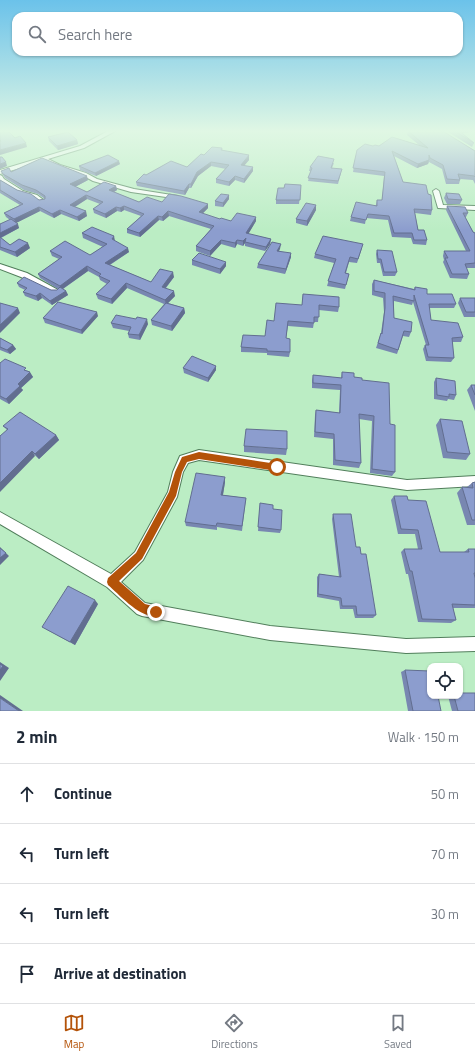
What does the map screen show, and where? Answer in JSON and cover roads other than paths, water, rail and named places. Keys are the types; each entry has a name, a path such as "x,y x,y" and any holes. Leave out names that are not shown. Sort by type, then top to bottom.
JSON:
{"street":[{"path":"0,172 30,163"},
{"path":"52,163 84,174 95,180 133,191 188,199"},
{"path":"0,177 1,180 21,192 35,196 43,202"},
{"path":"436,191 440,207 475,208"},
{"path":"0,266 24,275 56,291"},
{"path":"112,582 139,556 173,493 178,472 184,459 199,455 407,486 475,481"},
{"path":"0,518 112,582 142,609 270,633 406,646 475,644"}]}
